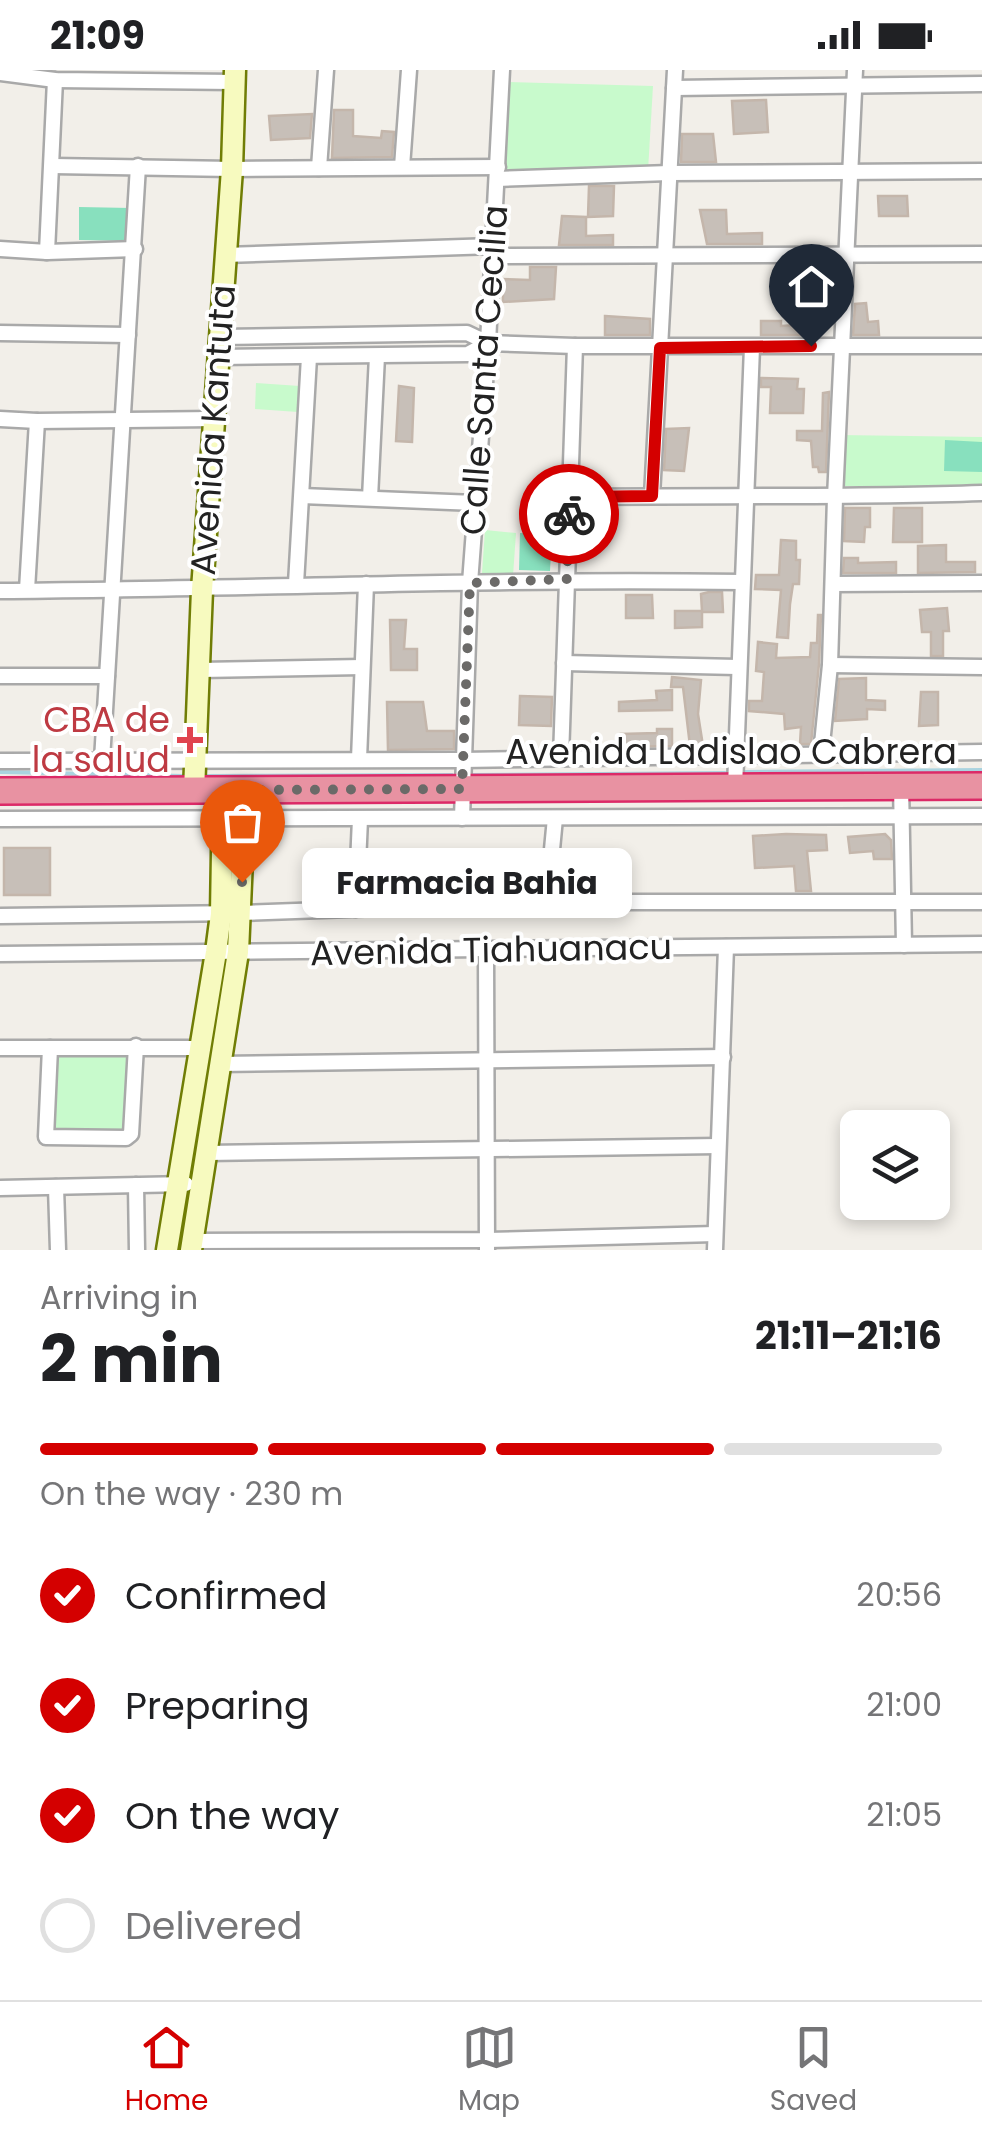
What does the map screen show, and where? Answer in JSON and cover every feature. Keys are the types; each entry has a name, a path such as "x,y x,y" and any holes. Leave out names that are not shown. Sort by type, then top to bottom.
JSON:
{"highway":[{"name":"Avenida Ladislao Cabrera","path":"0,791 982,786"}],"main road":[{"name":"Avenida Kantuta","path":"194,790 202,590 232,170 235,76"},
{"path":"192,1246 238,952 222,820 234,790"},
{"path":"167,1250 216,952 231,914 244,820 234,790"}],"street":[{"path":"319,168 326,70"},
{"path":"402,167 409,70"},
{"name":"Calle Santa Cecilia","path":"462,818 470,583 488,343 502,70"},
{"path":"652,496 674,70"},
{"path":"0,73 56,80 235,76"},
{"path":"674,88 855,78 982,84"},
{"path":"821,754 830,665 855,78"},
{"path":"47,252 56,80"},
{"path":"53,166 232,170 402,167 497,173 982,170"},
{"path":"102,760 138,166"},
{"path":"0,249 135,249"},
{"path":"225,255 493,251 665,256 982,254"},
{"path":"0,332 128,335"},
{"path":"220,347 467,333 488,343 574,346 982,346"},
{"path":"220,347 309,357 377,356 468,354 488,343"},
{"path":"561,758 574,346"},
{"path":"735,787 752,348"},
{"path":"370,498 377,356"},
{"path":"296,584 309,357"},
{"path":"0,418 37,422 215,419"},
{"path":"27,590 37,422"},
{"path":"570,497 835,498 982,493"},
{"path":"302,496 475,503"},
{"path":"0,591 202,590 296,584 567,579 742,582"},
{"path":"834,584 982,583"},
{"path":"359,759 366,584"},
{"path":"564,663 738,667"},
{"path":"830,665 982,668"},
{"path":"201,670 362,667"},
{"path":"0,676 107,676"},
{"path":"0,760 462,760 982,752"},
{"path":"901,785 904,945"},
{"path":"0,819 982,816"},
{"path":"547,902 555,818"},
{"path":"356,909 360,819"},
{"name":"Avenida Tiahuanacu","path":"0,916 231,914 547,902 982,902"},
{"name":"Avenida Tiahuanacu","path":"0,954 982,944"},
{"path":"715,1250 726,947"},
{"path":"486,950 487,1245"},
{"path":"50,1048 46,1137 126,1138 131,1134 136,1046"},
{"path":"0,1048 200,1048"},
{"path":"220,1064 723,1057"},
{"path":"208,1153 718,1146"},
{"path":"0,1188 202,1184"},
{"path":"136,1185 137,1250"},
{"path":"56,1186 58,1250"},
{"path":"192,1246 487,1245 715,1234"}],"green space":[{"path":"507,82 653,86 648,171 505,170"},
{"path":"79,207 131,208 131,241 79,240"},
{"path":"256,383 300,386 298,412 255,409"},
{"path":"839,435 982,437 982,488 839,486"},
{"path":"945,440 982,442 982,472 944,471"},
{"path":"485,530 516,533 513,576 482,573"},
{"path":"520,533 552,534 550,571 519,570"},
{"path":"124,1052 128,1057 124,1128 119,1132 55,1133 50,1127 56,1053"}],"building":[{"path":"766,100 768,132 734,134 732,101"},
{"path":"334,110 353,110 353,136 381,138 382,131 394,132 392,157 332,158"},
{"path":"312,114 310,138 271,140 269,116"},
{"path":"682,134 713,134 716,162 681,162"},
{"path":"589,186 614,186 613,216 588,217"},
{"path":"878,196 907,196 908,216 879,216"},
{"path":"700,210 726,210 727,234 762,233 762,244 707,244"},
{"path":"562,216 586,217 586,236 613,235 613,245 559,245"},
{"path":"530,267 556,267 554,299 503,302 503,279 530,280"},
{"path":"866,303 868,322 878,321 879,335 853,335 855,304"},
{"path":"605,316 650,319 650,335 605,335"},
{"path":"761,321 781,321 781,326 812,324 812,335 761,335"},
{"path":"761,378 798,379 797,389 804,389 803,413 770,413 771,387 761,387"},
{"path":"399,386 414,388 412,442 396,441"},
{"path":"829,392 826,472 819,472 818,467 813,467 811,441 797,440 797,431 822,431 823,393"},
{"path":"689,428 684,471 664,470 666,429"},
{"path":"845,508 870,508 870,527 865,527 864,542 844,541"},
{"path":"894,508 922,508 922,542 893,542"},
{"path":"781,540 796,541 796,560 800,560 799,584 793,584 788,638 777,637 781,590 755,589 756,575 779,575"},
{"path":"946,545 946,562 975,562 975,572 918,573 918,546"},
{"path":"844,558 858,558 858,563 896,562 896,573 843,573"},
{"path":"722,592 723,612 702,612 702,627 675,628 675,611 702,611 701,594"},
{"path":"626,595 652,595 653,618 626,618"},
{"path":"947,608 949,631 943,631 943,656 931,656 931,632 922,632 920,610"},
{"path":"818,615 819,664 811,744 800,744 801,727 785,729 784,714 749,711 749,701 762,701 764,672 756,671 758,642 777,644 776,658 810,657 811,643 817,643"},
{"path":"390,620 406,620 404,649 417,649 417,670 391,670"},
{"path":"672,677 701,680 698,714 703,746 690,746 683,687 671,687"},
{"path":"866,678 866,700 885,701 885,710 867,709 867,719 835,721 839,679"},
{"path":"672,690 672,710 619,711 619,702 657,700 656,691"},
{"path":"921,692 938,692 938,725 919,726"},
{"path":"520,696 552,697 551,726 519,725"},
{"path":"387,702 423,702 427,731 454,731 454,749 388,750"},
{"path":"657,729 672,729 672,746 622,747 621,734 657,733"},
{"path":"885,834 891,840 892,859 874,859 873,851 850,853 848,837"},
{"path":"826,835 827,850 807,851 811,891 796,891 794,866 755,868 753,836"},
{"path":"4,848 50,848 50,895 4,895"}],"waterway":[{"path":"745,772 982,770"},
{"path":"0,772 184,776"},
{"path":"471,775 725,773"},
{"path":"205,776 452,775"}],"way so far":[{"path":"242,882 245,790 462,789 470,583 567,579 569,514"}],"place":[{"name":"CBA de la salud","path":"190,740"},
{"name":"Farmacia Bahia","path":"242,882"}],"route":[{"path":"569,514 570,497 652,496 660,348 811,346"}]}
